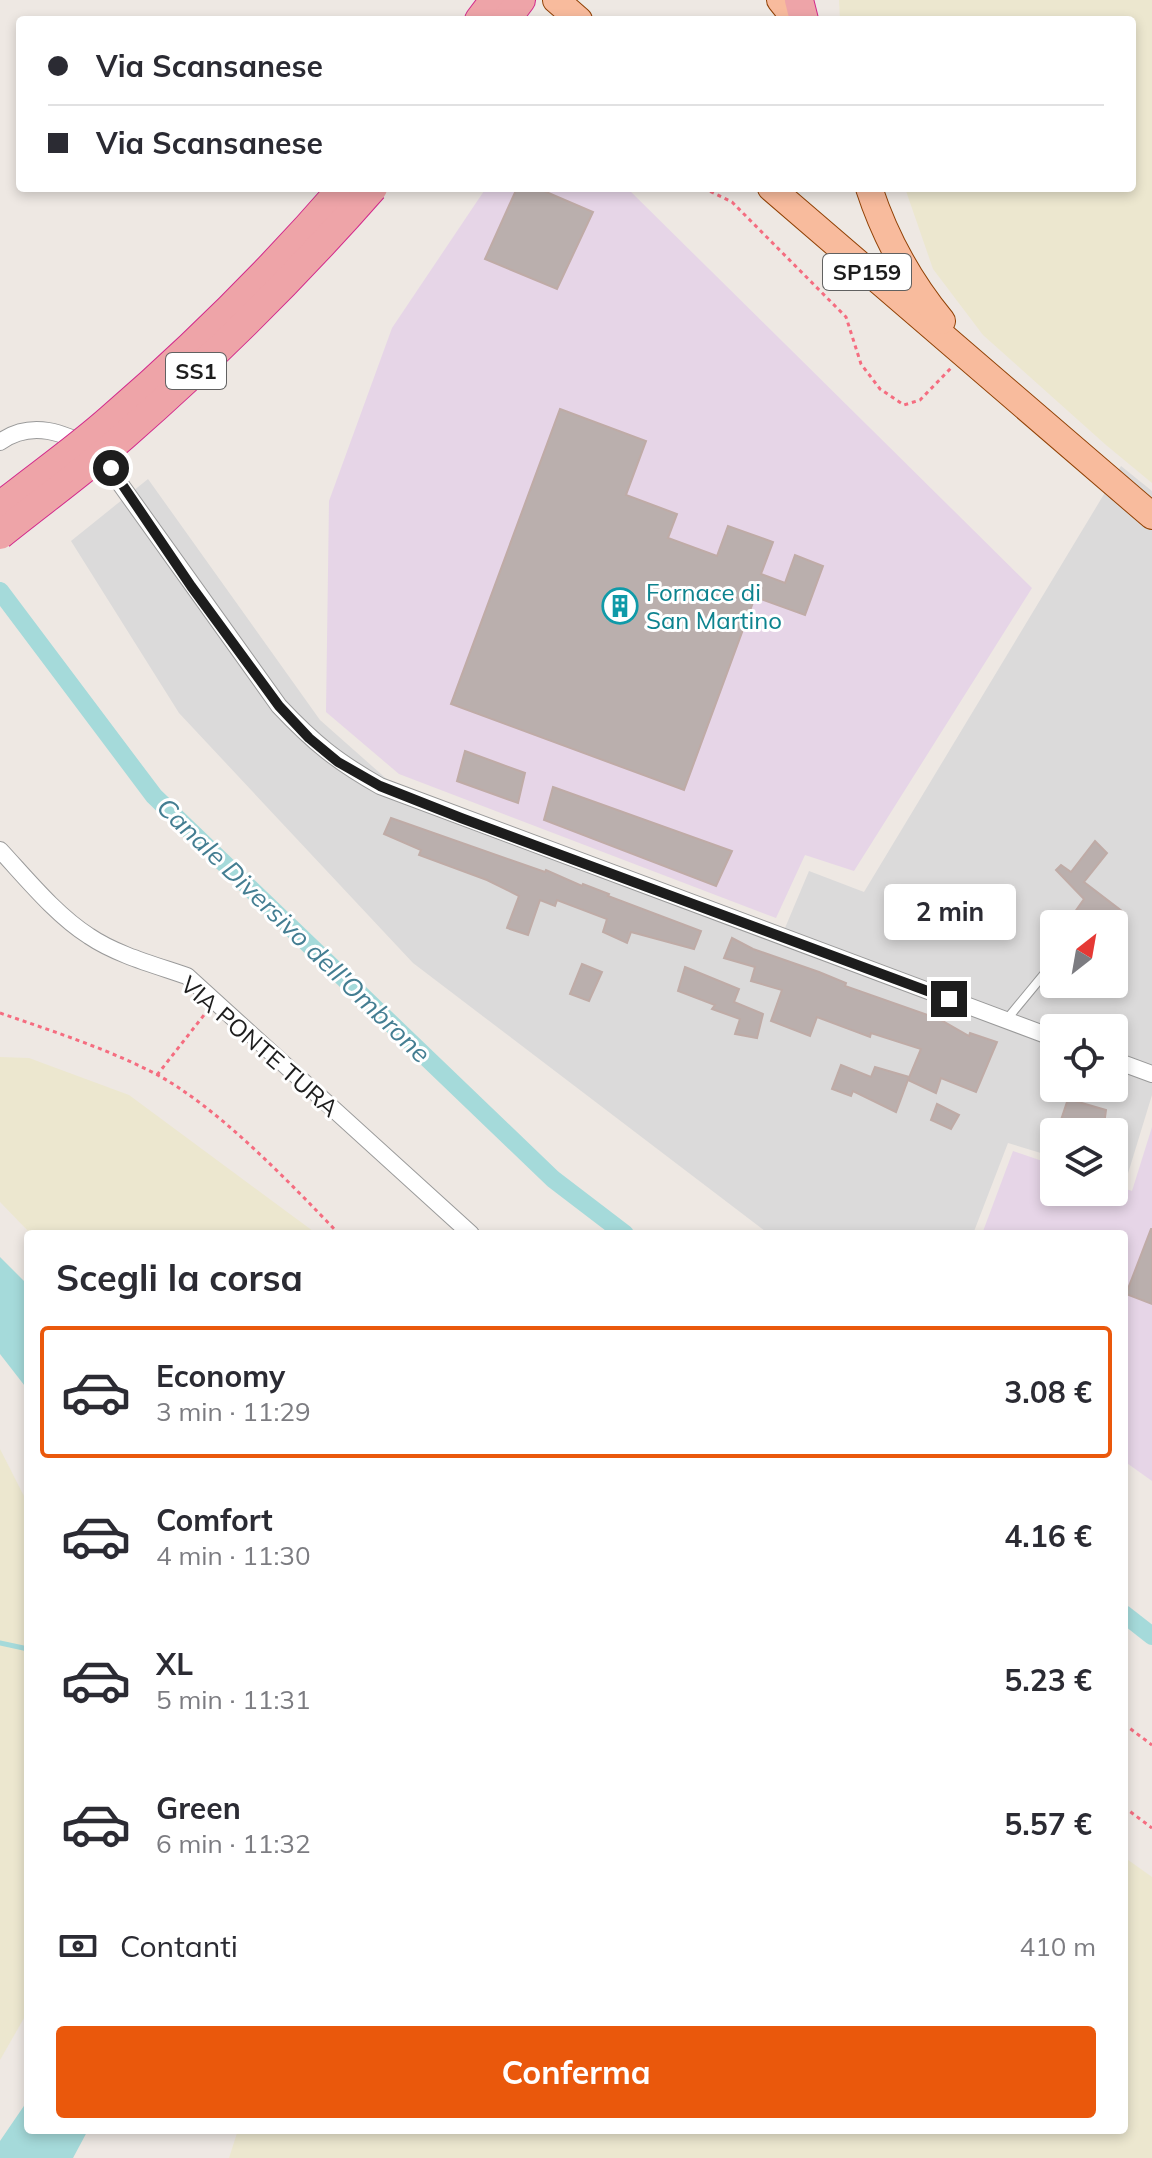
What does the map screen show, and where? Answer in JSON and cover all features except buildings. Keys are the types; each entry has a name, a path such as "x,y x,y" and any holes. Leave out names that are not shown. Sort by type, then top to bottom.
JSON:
{"highway":[{"name":"SS1","path":"0,506 108,421 207,330 338,192"},
{"name":"SS1","path":"0,535 121,439 222,347 283,287 369,192"}],"main road":[{"path":"556,0 574,16"},
{"path":"780,0 793,16"},
{"name":"SP159","path":"776,192 1152,516"},
{"name":"SP159","path":"871,192 889,241 910,277 927,303 986,372"}],"street":[{"path":"0,442 28,429 51,430 71,436 96,450 279,706 309,738 338,762 380,786 1040,1033"},
{"name":"VIA PONTE TURA","path":"0,850 40,893 89,937 187,976 467,1230"},
{"path":"1128,1065 1152,1074"}],"lane":[{"path":"1006,1020 1040,979"}],"path":[{"path":"711,192 732,202 846,317 861,364 880,389 904,405 920,400 964,355"},
{"path":"0,1013 103,1050 157,1075 212,1113 295,1188 335,1230"},
{"path":"157,1075 203,1016"},
{"path":"1128,1727 1152,1745"},
{"path":"1128,1810 1152,1828"}],"shaded area":[{"path":"839,0 1152,0 1152,483 983,335 933,269 906,192 1136,192 1136,16 840,16"},
{"name":"Fornace di San Martino","path":"483,192 631,192 1032,588 854,871 805,855 776,918 399,774 326,712 329,501 392,328"},
{"path":"1121,466 1152,491 1152,1095 1128,1173 1128,1118 1040,1118 1040,1153 1008,1143 975,1230 764,1230 413,963 179,713 71,541 148,479 320,720 390,782 785,928 809,871 864,892"},
{"path":"0,1057 29,1058 129,1095 312,1230 27,1230 0,1202"},
{"path":"1152,1127 1152,1481 1128,1464 1128,1230 983,1230 1013,1151 1040,1160 1040,1206 1128,1206 1128,1190 1132,1191"},
{"path":"0,1449 24,1496 24,2018 0,2060"},
{"path":"1128,1860 1152,1877 1152,2158 229,2158 237,2134 1128,2134"}],"water":[{"path":"0,1257 24,1281 24,1385 0,1354"},
{"path":"24,2106 24,2134 86,2134 73,2158 0,2158 0,2141"}],"waterway":[{"name":"Canale Diversivo dell'Ombrone","path":"0,591 154,796 553,1179 620,1230"},
{"name":"Canale Diversivo dell'Ombrone","path":"1128,1617 1152,1636"},
{"path":"0,1643 24,1648"}],"place":[{"name":"Fornace di San Martino","path":"620,606"}],"route":[{"path":"111,468 191,586 279,706 309,738 338,762 380,786 461,818 949,999"}]}
